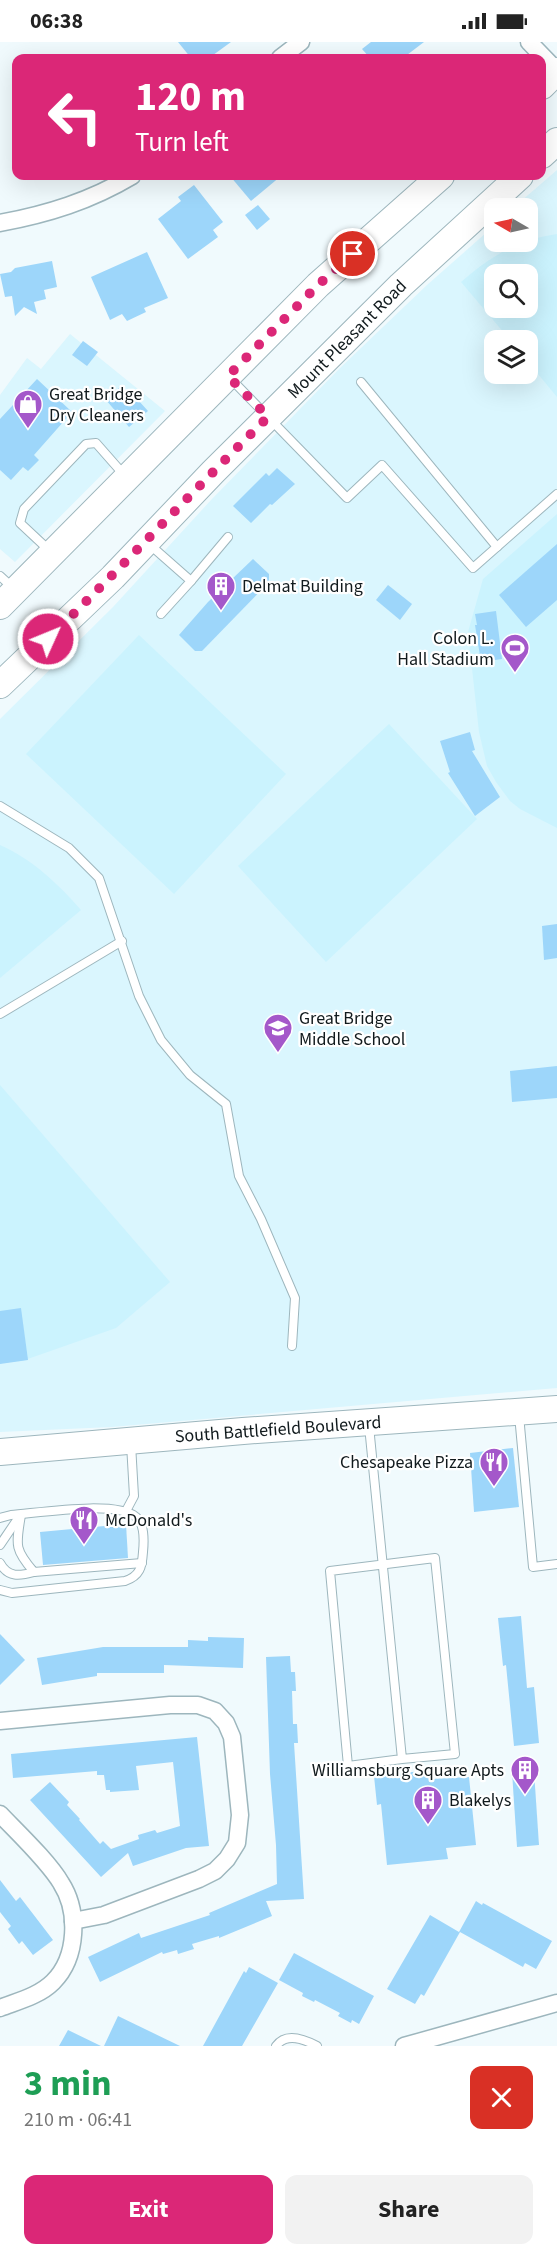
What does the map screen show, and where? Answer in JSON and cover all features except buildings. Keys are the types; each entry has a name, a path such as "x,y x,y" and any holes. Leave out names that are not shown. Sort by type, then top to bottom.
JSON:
{"main road":[{"path":"546,82 557,71"},
{"path":"546,151 557,141"},
{"path":"5,591 52,554 318,285 436,180"},
{"name":"Mount Pleasant Road","path":"0,685 147,541 401,285 515,180"},
{"name":"South Battlefield Boulevard","path":"0,1452 557,1408"}],"street":[{"path":"285,54 301,42"},
{"path":"529,42 541,54"},
{"path":"546,60 557,71"},
{"path":"0,223 63,209 104,192 125,180"},
{"path":"0,1721 184,1704 198,1705 215,1711 226,1723 232,1737 240,1815 237,1843 227,1859 215,1871 199,1878 104,1915 73,1921"},
{"path":"0,1814 62,1883 69,1900 73,1921 70,1951 65,1966 53,1982 35,1995 0,2008"},
{"path":"404,2046 557,2003"}],"lane":[{"path":"228,376 347,498 382,465 473,568 557,494"},
{"path":"361,382 497,547"},
{"path":"52,554 20,523 24,509 86,444 96,443 127,478"},
{"path":"161,614 228,537"},
{"path":"147,541 191,580"},
{"path":"0,806 69,848 99,878 140,996 161,1040 190,1075 226,1104 238,1176 261,1219 295,1298 292,1346"},
{"path":"0,1014 122,941"},
{"path":"519,1412 533,1567 557,1564"},
{"path":"368,1422 402,1759"},
{"path":"126,1511 134,1496 131,1441"},
{"path":"0,1518 90,1508 126,1511 138,1518 143,1530 141,1569 133,1578 119,1582 12,1593 0,1590"},
{"path":"0,1545 21,1515"},
{"path":"21,1515 17,1539 19,1555 34,1572"},
{"path":"435,1558 455,1754 402,1759 348,1766 330,1571 435,1558"},
{"path":"0,1563 5,1571 19,1576 34,1572 142,1563"},
{"path":"276,2046 286,2038 295,2037 317,2046"}],"shaded area":[{"name":"Great Bridge Middle School","path":"557,170 557,1388 112,1427 0,1432 0,719 113,607 211,500 340,368 427,285 484,235 484,252 538,252 538,198 525,198"},
{"path":"557,234 557,397 538,374 538,330 502,330 491,318 538,318 538,264 484,264 484,309 461,282 483,264 502,252 538,252 538,238"},
{"path":"70,334 165,411 15,562 0,549 0,395 27,358 41,369"},
{"name":"Colon L. Hall Stadium","path":"557,514 557,828 520,809 510,801 487,766 479,732 468,632 483,579"},
{"path":"139,635 286,774 174,894 26,754"},
{"path":"389,724 477,819 326,962 238,866"},
{"path":"0,845 23,857 44,873 81,910 0,978"},
{"path":"0,1085 170,1282 116,1328 22,1361 0,1362"}],"place":[{"name":"Great Bridge Dry Cleaners","path":"28,430"},
{"name":"Delmat Building","path":"221,612"},
{"name":"Colon L. Hall Stadium","path":"515,674"},
{"name":"Great Bridge Middle School","path":"278,1054"},
{"name":"Chesapeake Pizza","path":"494,1488"},
{"name":"McDonald's","path":"84,1546"},
{"name":"Williamsburg Square Apts","path":"525,1796"},
{"name":"Blakelys","path":"428,1826"}],"route":[{"path":"48,639 113,577 213,471 268,417 228,376 318,285 353,254"}]}
